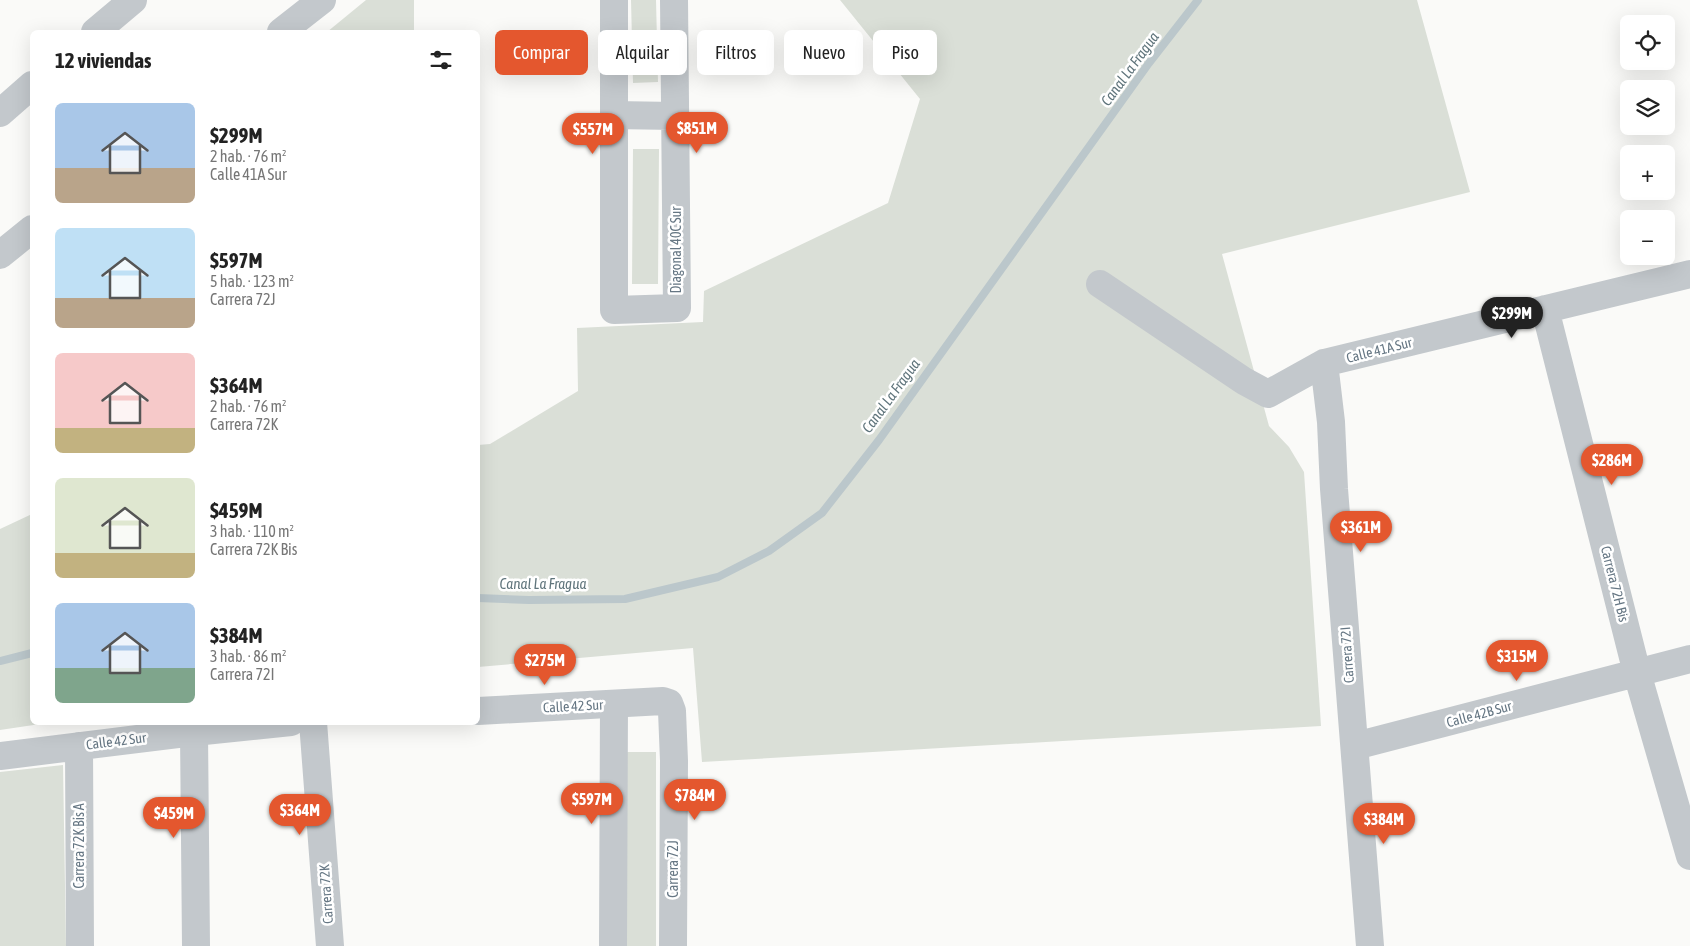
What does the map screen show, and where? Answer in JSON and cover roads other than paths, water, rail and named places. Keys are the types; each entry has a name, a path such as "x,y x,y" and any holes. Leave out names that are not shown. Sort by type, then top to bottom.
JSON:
{"street":[{"path":"96,30 133,0"},
{"name":"Diagonal 40C Sur","path":"614,0 614,310 677,308 674,0"},
{"path":"283,30 313,3"},
{"path":"0,113 30,87"},
{"path":"614,115 676,116"},
{"path":"0,255 30,232"},
{"name":"Calle 41A Sur","path":"1100,284 1244,381 1268,394 1324,363 1690,274"},
{"name":"Carrera 72H Bis","path":"1545,309 1637,673 1690,856"},
{"name":"Carrera 72I","path":"1324,363 1331,422 1334,490 1370,946"},
{"name":"Calle 42B Sur","path":"1355,746 1690,659"},
{"name":"Calle 42 Sur","path":"480,711 664,701 669,703"},
{"name":"Carrera 72J","path":"669,703 672,711 674,761 673,946"},
{"path":"613,946 614,704"},
{"name":"Calle 42 Sur","path":"0,756 262,725"},
{"name":"Carrera 72K","path":"314,725 330,946"},
{"path":"194,732 196,946"},
{"name":"Carrera 72K Bis A","path":"79,746 80,946"}],"waterway":[{"name":"Canal La Fragua","path":"480,598 529,600 625,599 718,577 769,551 822,513 879,440 1149,63 1198,0"},
{"name":"Canal La Fragua","path":"0,661 30,654"}]}
